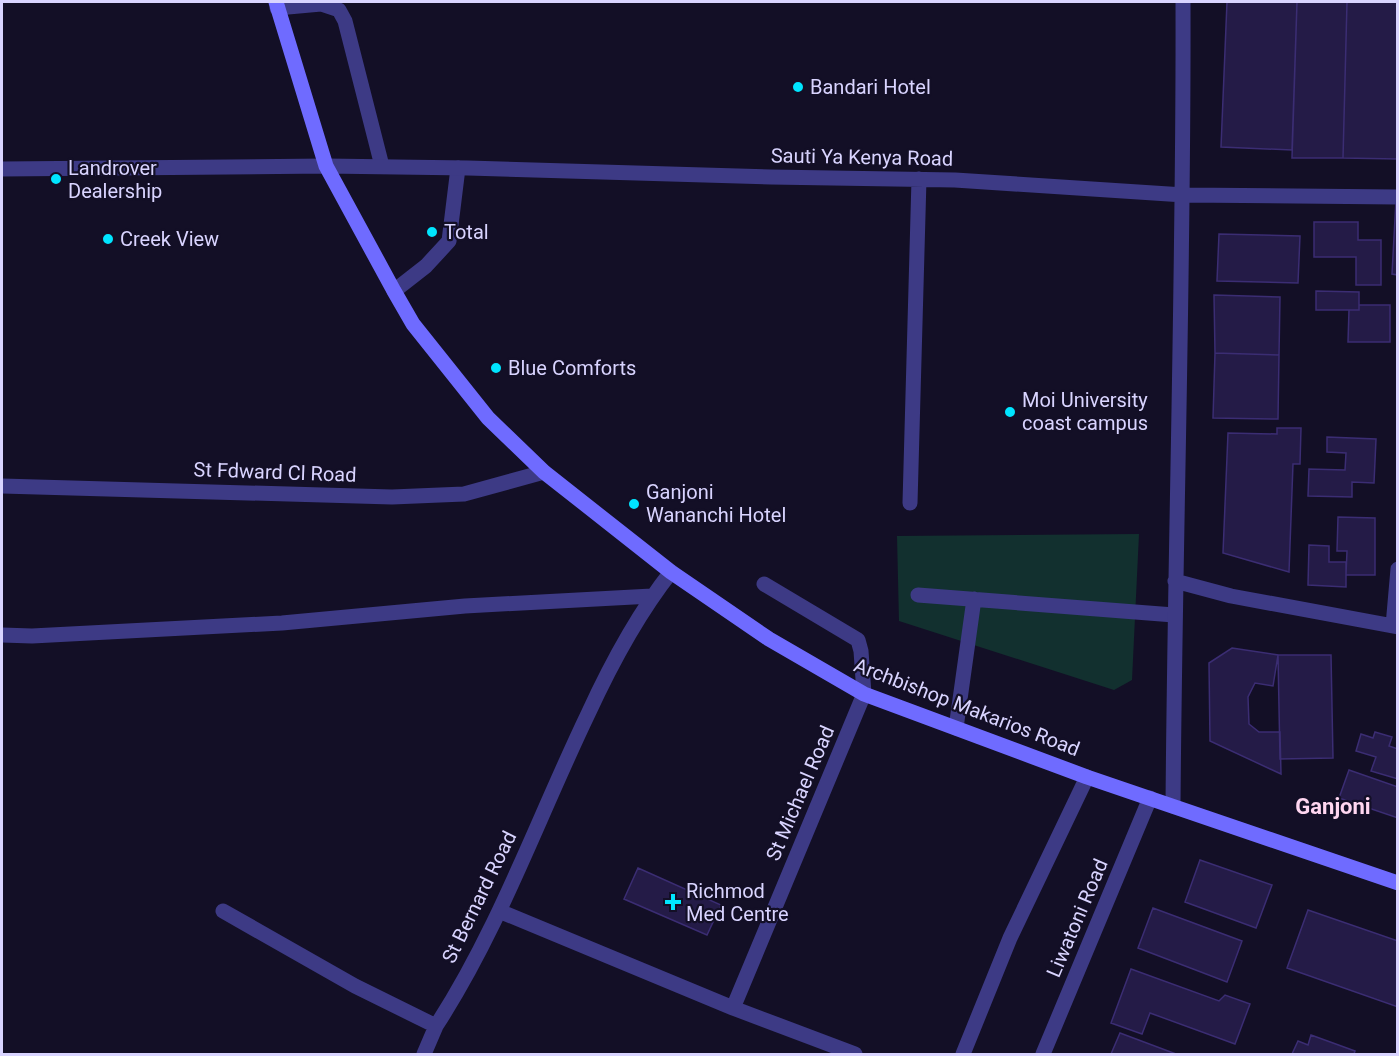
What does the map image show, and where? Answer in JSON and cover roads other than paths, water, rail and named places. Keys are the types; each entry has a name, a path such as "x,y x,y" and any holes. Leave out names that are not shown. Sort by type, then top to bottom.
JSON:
{"street":[{"path":"1173,806 1174,615 1184,195 1183,2"},
{"path":"277,5 321,4 339,10 345,21 382,166"},
{"name":"Archbishop Makarios Road","path":"277,5 326,166 413,324 488,418 544,472 671,572 769,639 864,694 1087,777 1398,883"},
{"name":"Sauti Ya Kenya Road","path":"2,169 382,166 955,180 1184,195 1398,197"},
{"path":"394,291 426,266 448,241 458,168"},
{"path":"910,503 919,179"},
{"name":"St Fdward Cl Road","path":"2,486 402,497 464,494 544,472"},
{"path":"1175,581 1231,596 1395,626 1398,568"},
{"name":"St Bernard Road","path":"424,1054 436,1026 499,911 560,772 603,682 652,596 671,572"},
{"path":"764,584 858,640 864,694"},
{"path":"918,595 1174,615"},
{"path":"2,635 32,636 282,624 465,606 652,596"},
{"path":"956,728 974,599"},
{"name":"St Michael Road","path":"733,1008 864,694"},
{"path":"963,1054 1010,938 1087,777"},
{"name":"Liwatoni Road","path":"1043,1054 1150,798"},
{"path":"223,911 355,986 436,1026"},
{"path":"499,911 733,1008 855,1054"}],"place":[{"name":"Bandari Hotel","path":"798,87"},
{"name":"Landrover Dealership","path":"56,179"},
{"name":"Total","path":"432,232"},
{"name":"Creek View","path":"108,239"},
{"name":"Blue Comforts","path":"496,368"},
{"name":"Moi University coast campus","path":"1010,412"},
{"name":"Ganjoni Wananchi Hotel","path":"634,504"},
{"name":"Richmod Med Centre","path":"673,902"}],"district":[{"name":"Ganjoni","path":"1333,806"}]}
